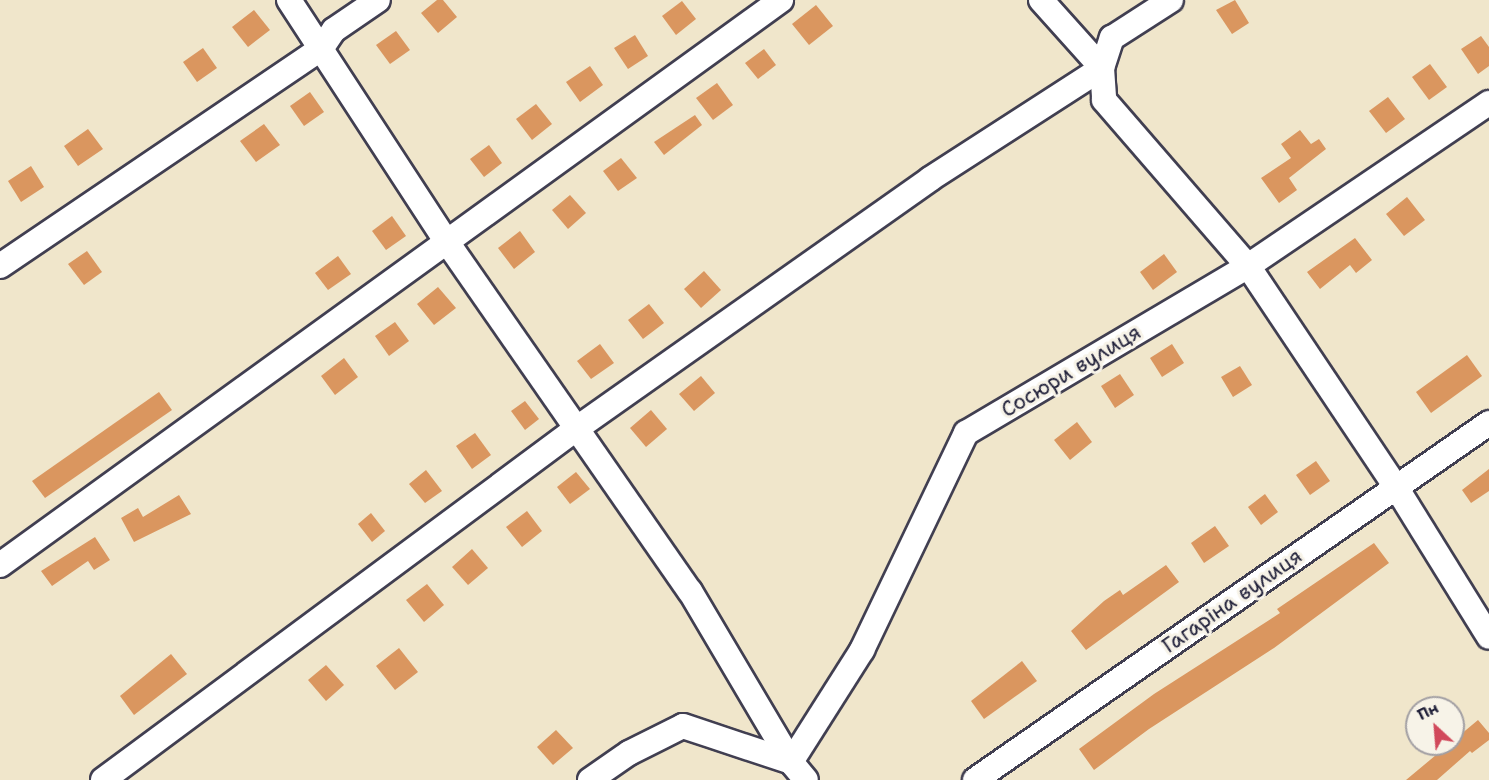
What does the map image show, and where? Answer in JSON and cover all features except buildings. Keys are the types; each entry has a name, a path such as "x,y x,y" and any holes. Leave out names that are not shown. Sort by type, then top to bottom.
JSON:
{"street":[{"path":"289,0 447,242 690,591 798,771"},
{"path":"0,266 321,49 334,30 378,0"},
{"path":"0,565 781,0"},
{"path":"1041,0 1102,68"},
{"path":"1171,0 1112,38 1102,68 1104,100 1248,266 1396,487 1489,637"},
{"path":"103,780 576,429 930,179 1102,68"},
{"name":"Сосюри вулиця","path":"798,771 862,650 966,433 1248,266 1489,103"},
{"name":"Гагаріна вулиця","path":"975,780 1489,423"},
{"path":"590,780 629,753 683,726 798,771"}]}
